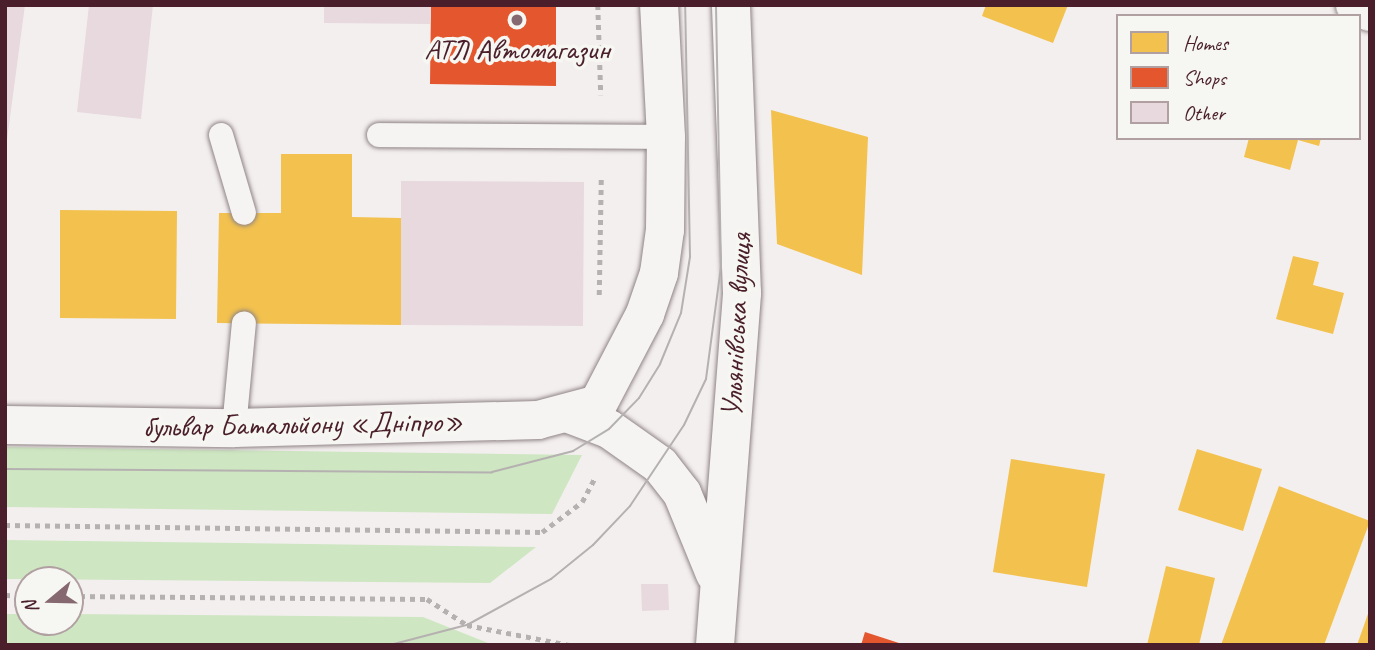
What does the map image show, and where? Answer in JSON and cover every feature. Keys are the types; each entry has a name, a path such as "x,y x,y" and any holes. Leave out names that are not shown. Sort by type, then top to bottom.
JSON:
{"street":[{"path":"659,5 666,137 665,230 659,272 639,326 585,410 660,465 682,494 701,531 719,585"},
{"name":"Ульянівська вулиця","path":"715,645 742,293 731,5"},
{"path":"1355,5 1370,12"},
{"name":"бульвар Батальйону «Дніпро»","path":"5,425 234,428 538,420 585,410"}],"lane":[{"path":"221,135 244,212"},
{"path":"379,135 666,137"},
{"path":"234,428 244,323"}],"path":[{"path":"598,5 603,136 598,304"},
{"path":"5,525 542,533 582,502 602,466"},
{"path":"84,596 427,599 467,625 569,645"}],"green space":[{"path":"5,447 582,455 552,514 5,507"},
{"path":"5,540 536,547 490,583 84,580 84,566 14,566 14,579 5,579"},
{"path":"5,614 14,614 14,636 84,636 84,614 423,617 493,645 5,645"}],"building: Homes":[{"path":"986,5 1068,5 1053,43 982,16"},
{"path":"771,110 868,137 862,275 777,244"},
{"path":"1248,140 1298,140 1290,170 1244,157"},
{"path":"1298,140 1320,140 1319,146"},
{"path":"281,154 352,154 352,217 401,218 401,325 217,323 219,213 281,213"},
{"path":"60,210 177,211 176,319 60,318"},
{"path":"1293,256 1319,262 1313,285 1344,293 1333,334 1276,319"},
{"path":"1197,449 1262,469 1243,531 1178,510"},
{"path":"1011,459 1105,474 1087,587 993,572"},
{"path":"1279,486 1370,521 1324,645 1221,645"},
{"path":"1166,566 1215,578 1199,645 1147,645"},
{"path":"1369,611 1370,645 1357,645"}],"building: Shops":[{"path":"431,5 556,5 556,86 430,84"},
{"path":"865,632 902,644 902,645 861,645"}],"building: Other":[{"path":"5,5 25,5 7,140 5,140"},
{"path":"89,5 153,5 141,119 77,112"},
{"path":"324,5 431,5 430,24 324,23"},
{"path":"401,181 584,182 583,326 401,325"},
{"path":"641,584 668,584 669,610 642,611"}],"tram line":[{"path":"5,469 492,472 573,451 609,429 639,398 660,364 681,313 690,257 685,5"},
{"path":"390,645 467,625 551,579 593,545 630,506 684,425 706,379 721,267 716,5"}],"place":[{"name":"АТЛ Автомагазин","path":"517,20"}]}
